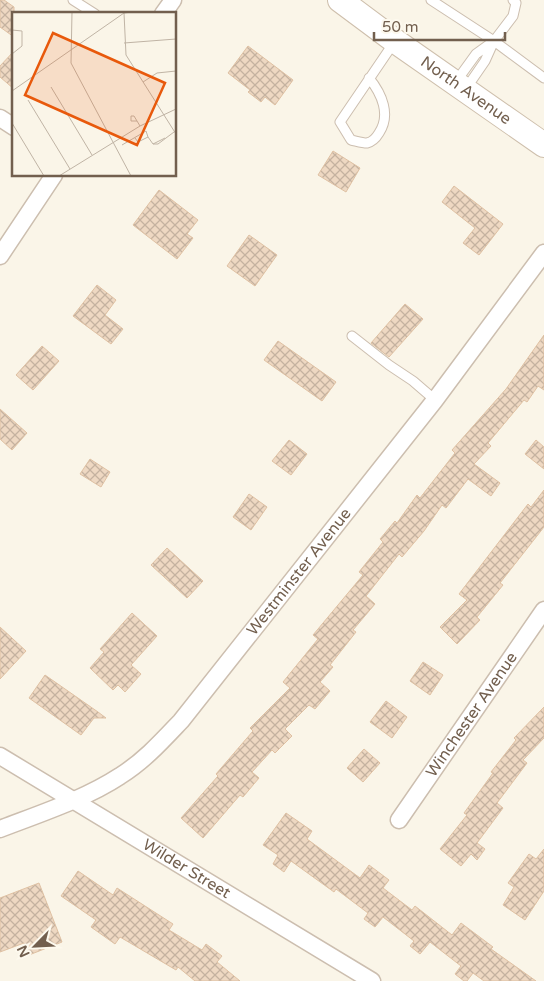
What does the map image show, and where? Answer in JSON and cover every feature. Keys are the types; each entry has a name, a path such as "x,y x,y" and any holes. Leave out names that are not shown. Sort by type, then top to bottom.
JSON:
{"main road":[{"name":"North Avenue","path":"340,0 395,41 544,145"}],"street":[{"path":"164,12 173,0"},
{"path":"0,118 12,127"},
{"path":"0,256 53,176"},
{"name":"Westminster Avenue","path":"0,829 73,800 120,776 155,749 181,721 435,400 544,253"},
{"name":"Winchester Avenue","path":"399,820 544,610"},
{"name":"Wilder Street","path":"0,756 372,981"}],"lane":[{"path":"73,0 92,12"},
{"path":"431,0 494,41 544,78"},
{"path":"460,87 485,61 494,41 513,16 516,3 513,0"},
{"path":"369,78 377,87 381,97 385,123 375,139 368,143 351,140 340,122 369,78 395,41"},
{"path":"352,336 413,381 435,400"}],"building":[{"path":"0,0 4,0 14,7 14,12 12,12 12,36 0,27"},
{"path":"248,46 293,80 275,105 265,97 261,102 248,92 250,90 228,73"},
{"path":"12,53 12,87 0,77 0,66"},
{"path":"333,151 360,168 346,192 318,175"},
{"path":"454,186 503,224 479,255 463,243 475,228 442,202"},
{"path":"159,190 198,220 187,234 193,238 177,259 133,225"},
{"path":"249,235 277,255 255,286 227,266"},
{"path":"97,285 116,300 105,315 123,329 111,344 73,316"},
{"path":"405,304 423,319 389,357 371,343"},
{"path":"544,335 544,390 538,386 527,402 524,400 488,443 491,446 474,464 500,483 491,496 468,479 446,508 442,505 424,531 402,557 399,554 366,596 375,604 353,630 356,632 330,665 333,667 320,682 330,691 315,709 309,705 285,729 292,736 275,753 272,750 252,772 259,778 243,797 240,795 203,838 181,818 218,776 216,774 253,731 250,728 290,688 283,682 318,639 313,635 363,575 359,572 383,542 380,539 395,521 397,523 417,495 420,498 455,453 452,450 506,389"},
{"path":"278,341 336,382 322,401 264,360"},
{"path":"42,346 59,361 33,390 16,375"},
{"path":"0,409 27,433 12,450 0,439"},
{"path":"289,440 307,454 291,475 272,461"},
{"path":"536,440 544,447 544,469 525,454"},
{"path":"90,459 110,472 101,487 80,474"},
{"path":"544,490 544,527 500,583 503,585 477,617 480,620 457,644 440,627 467,600 459,594 528,504 531,507"},
{"path":"249,494 267,507 251,530 233,517"},
{"path":"167,548 203,581 187,598 151,565"},
{"path":"132,613 157,636 131,665 141,674 125,692 118,685 113,690 90,668 104,652 100,649"},
{"path":"0,627 26,651 0,679"},
{"path":"423,662 443,675 430,695 410,681"},
{"path":"45,675 106,718 94,718 81,735 29,698"},
{"path":"386,701 407,717 392,738 370,722"},
{"path":"544,707 544,738 523,760 527,763 497,803 503,808 477,843 485,849 477,860 471,854 461,866 440,849 467,815 464,813 493,773 491,772 516,740 514,738"},
{"path":"364,749 380,763 363,782 347,768"},
{"path":"286,813 312,831 307,839 360,878 369,865 389,880 383,888 412,910 415,906 452,935 461,923 493,947 491,949 536,981 484,981 473,973 467,981 464,981 455,974 461,966 430,942 420,954 410,946 414,941 383,917 375,927 364,919 368,913 336,889 334,892 291,861 284,872 273,864 278,855 263,845"},
{"path":"544,849 544,891 525,920 503,905 514,887 508,883 529,854 536,859"},
{"path":"78,871 113,895 117,888 173,924 169,930 202,950 206,944 222,956 217,962 240,981 195,981 178,967 176,970 120,937 115,944 91,927 96,920 61,896"},
{"path":"39,883 62,942 29,955 24,943 0,952 0,898"}]}
